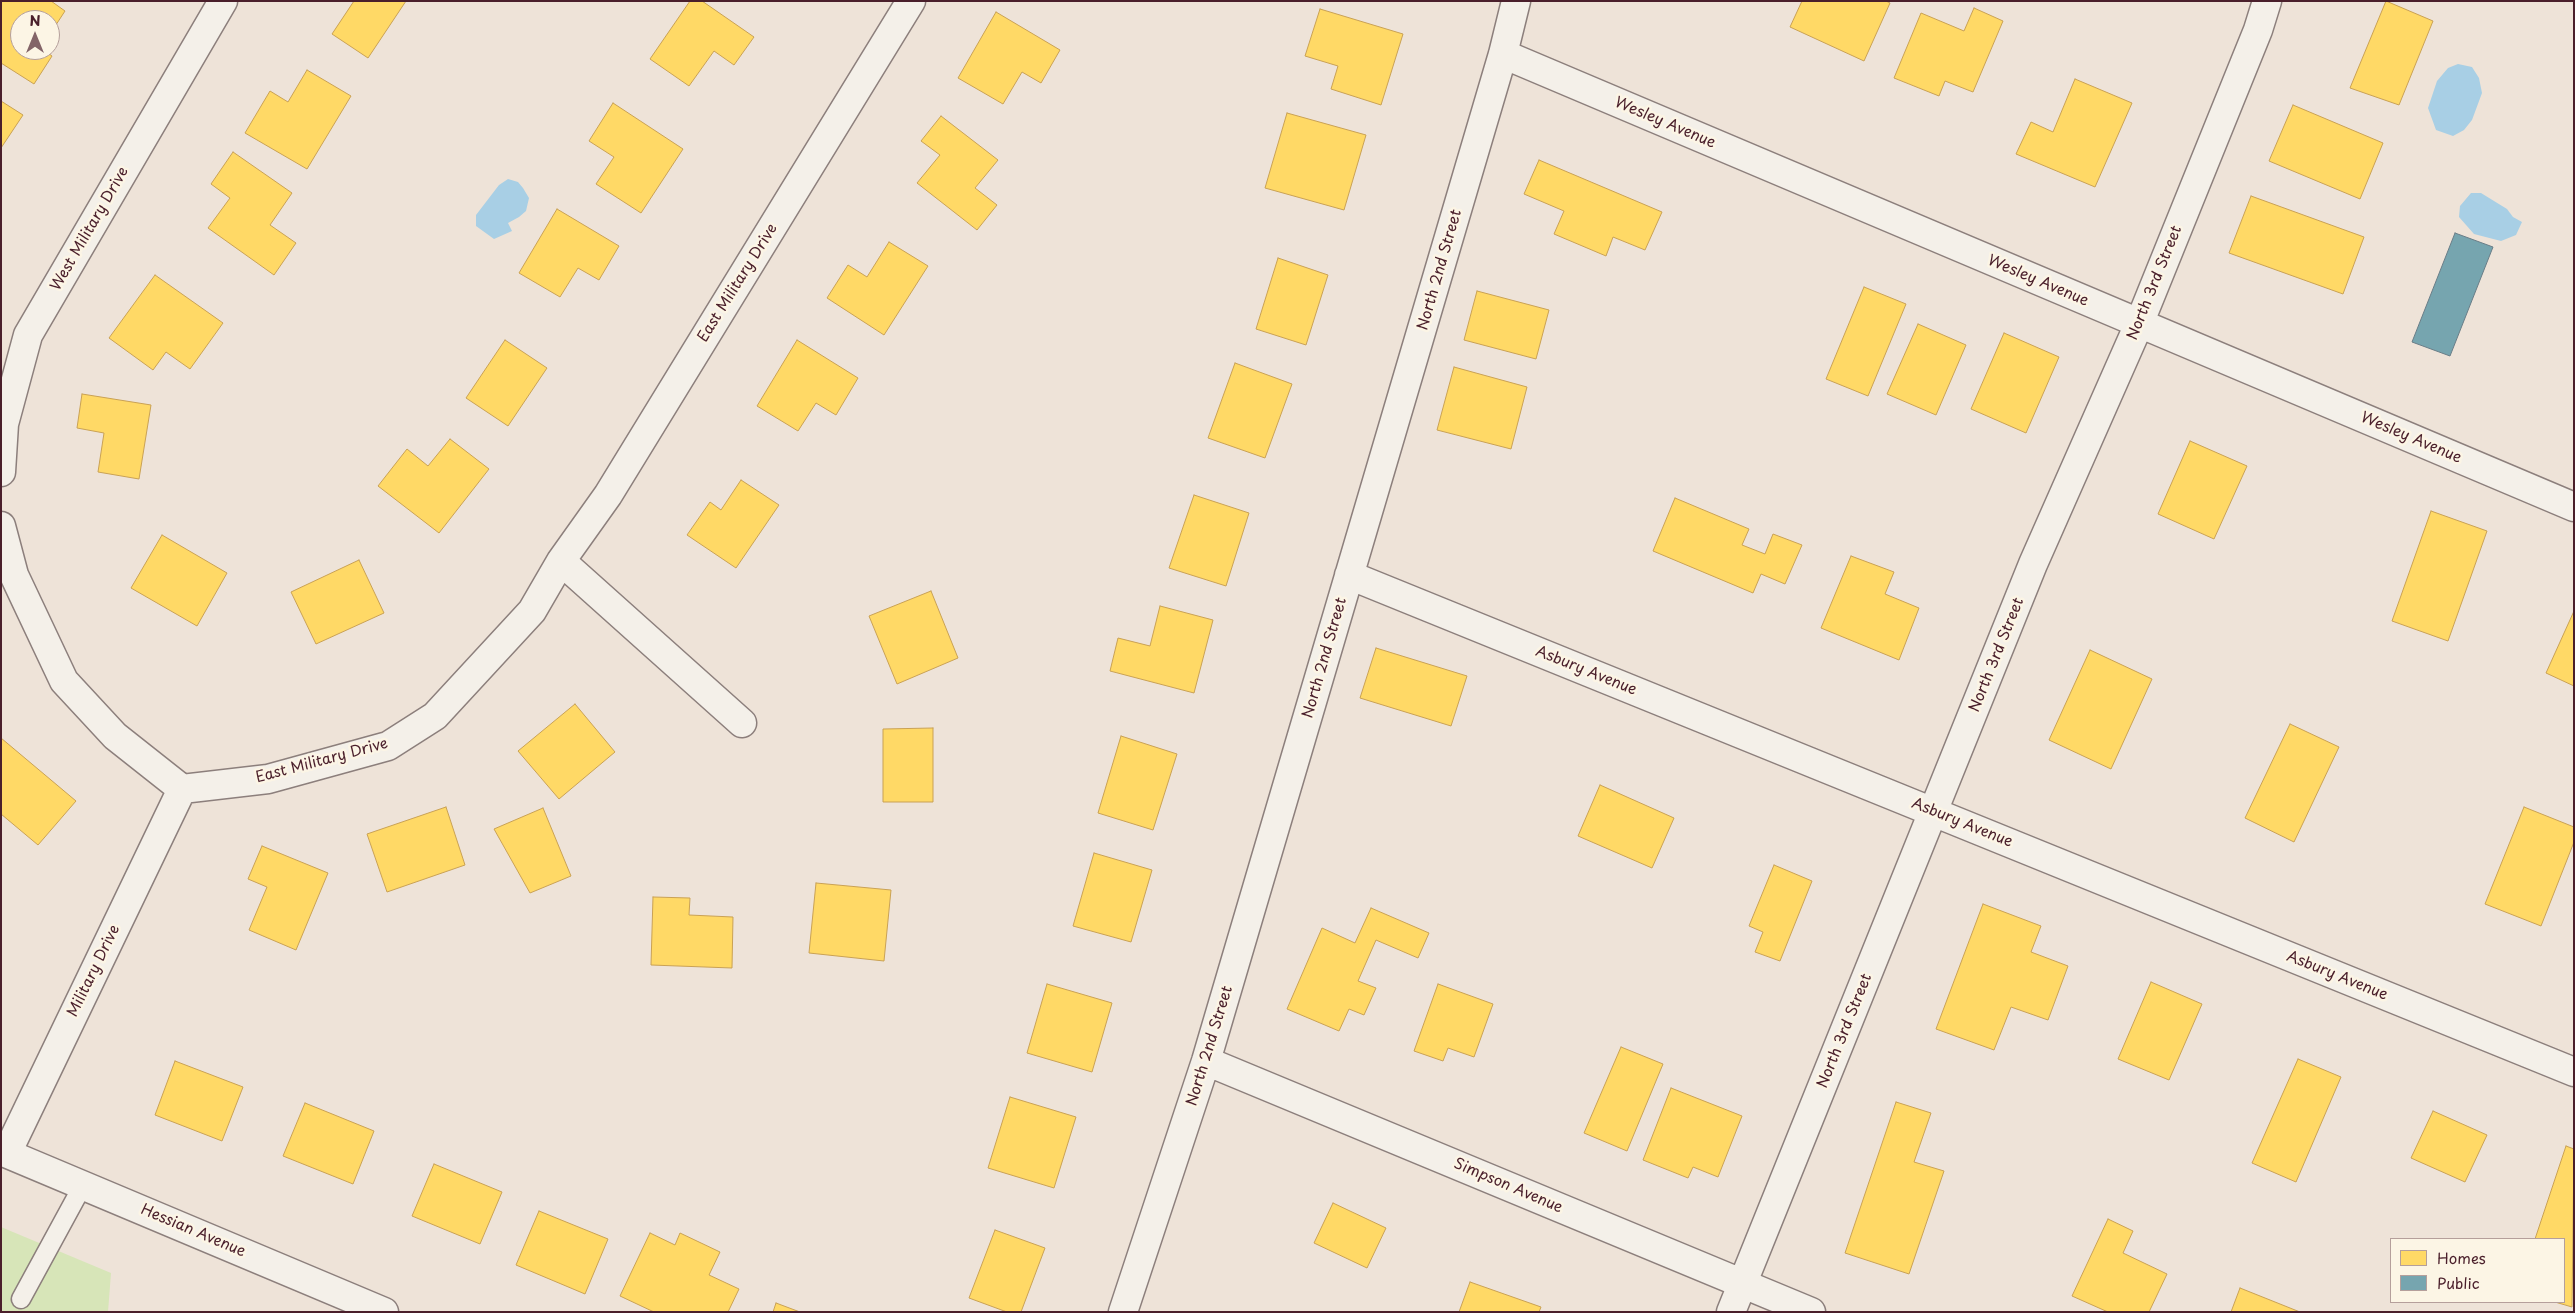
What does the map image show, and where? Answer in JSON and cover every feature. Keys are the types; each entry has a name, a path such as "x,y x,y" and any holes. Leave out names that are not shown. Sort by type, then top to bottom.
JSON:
{"street":[{"name":"West Military Drive","path":"1,472 4,424 28,335 223,1"},
{"name":"East Military Drive","path":"182,789 268,779 388,746 435,716 532,610 561,561 608,495 911,1"},
{"name":"North 2nd Street","path":"1123,1312 1206,1061 1503,54 1516,1"},
{"name":"North 3rd Street","path":"1731,1312 2033,564 2139,324 2258,30 2267,1"},
{"name":"Wesley Avenue","path":"1503,54 2574,507"},
{"path":"1,526 14,575 64,681 115,736 182,789"},
{"path":"561,561 742,722"},
{"name":"Asbury Avenue","path":"1349,575 2574,1072"},
{"name":"Military Drive","path":"4,1152 182,789"},
{"name":"Simpson Avenue","path":"1206,1061 1810,1312"},
{"name":"Hessian Avenue","path":"4,1152 384,1312"}],"lane":[{"path":"21,1299 84,1185"}],"green space":[{"path":"1,1227 111,1273 108,1312 1,1312"}],"water":[{"path":"2458,64 2472,67 2479,78 2482,93 2472,120 2464,130 2453,136 2436,130 2428,108 2437,81 2448,68"},
{"path":"508,179 518,182 529,198 526,211 508,223 512,231 494,239 476,226 476,215 499,185"},
{"path":"2471,193 2481,193 2507,209 2513,217 2522,222 2516,235 2501,241 2474,234 2459,217 2460,206"}],"building: Homes":[{"path":"1,1 51,1 65,11 60,19 60,10 10,10 10,60 49,60 34,84 1,63"},
{"path":"354,1 406,1 368,58 332,34"},
{"path":"690,1 702,1 754,37 734,65 714,51 689,86 650,59"},
{"path":"1802,1 1886,1 1890,3 1864,61 1790,27"},
{"path":"2386,1 2433,21 2399,105 2350,88"},
{"path":"1974,8 2003,21 1973,92 1945,81 1939,96 1894,78 1921,13 1964,31"},
{"path":"1320,9 1403,34 1381,105 1331,89 1338,66 1305,56"},
{"path":"996,12 1060,50 1041,83 1022,72 1003,104 958,78"},
{"path":"307,70 351,96 307,169 245,133 270,91 288,102"},
{"path":"2075,79 2132,103 2095,187 2016,154 2031,122 2053,132"},
{"path":"1,101 23,115 1,148"},
{"path":"613,103 683,149 641,213 596,184 614,157 589,141"},
{"path":"2293,105 2383,143 2360,199 2269,161"},
{"path":"1287,113 1366,135 1344,210 1265,188"},
{"path":"941,116 998,160 975,188 997,205 977,230 917,183 940,155 921,141"},
{"path":"233,152 292,193 270,225 296,243 274,275 208,228 230,198 211,184"},
{"path":"1539,160 1662,212 1645,250 1613,237 1606,256 1554,234 1564,211 1524,194"},
{"path":"2251,196 2364,237 2343,294 2229,253"},
{"path":"557,209 619,246 599,280 578,268 560,297 519,273"},
{"path":"889,242 928,266 884,335 827,298 848,265 867,277"},
{"path":"1278,258 1328,275 1306,345 1256,329"},
{"path":"155,275 223,323 190,369 166,352 153,370 109,338"},
{"path":"1864,287 1906,304 1868,396 1826,379"},
{"path":"1477,291 1549,310 1536,359 1464,340"},
{"path":"1918,324 1966,345 1936,415 1887,394"},
{"path":"2004,333 2059,357 2026,433 1971,409"},
{"path":"505,340 547,368 508,426 466,398"},
{"path":"797,340 858,378 836,415 816,403 798,431 757,406"},
{"path":"1235,363 1292,384 1265,458 1208,438"},
{"path":"1454,367 1527,387 1511,449 1437,430"},
{"path":"82,394 151,405 139,479 98,472 104,433 77,428"},
{"path":"450,439 489,469 439,533 378,486 407,449 428,466"},
{"path":"2190,441 2247,466 2214,539 2158,514"},
{"path":"741,480 779,505 736,568 687,535 710,502 721,510"},
{"path":"1194,495 1249,513 1226,586 1169,568"},
{"path":"1675,498 1749,529 1742,545 1765,554 1773,534 1802,545 1785,584 1761,574 1753,593 1653,551"},
{"path":"2431,511 2487,531 2448,641 2392,621"},
{"path":"162,535 227,573 197,626 131,588"},
{"path":"1851,556 1894,572 1885,594 1919,608 1899,660 1821,628"},
{"path":"359,560 384,613 316,644 291,592"},
{"path":"931,591 958,658 897,684 869,616"},
{"path":"1160,606 1213,620 1194,693 1110,671 1118,638 1150,646"},
{"path":"2574,611 2574,686 2546,673"},
{"path":"1376,648 1467,676 1451,726 1360,698"},
{"path":"2090,650 2152,679 2111,769 2049,740"},
{"path":"575,704 615,752 559,799 518,751"},
{"path":"2290,724 2339,747 2294,842 2245,818"},
{"path":"933,728 933,802 883,802 883,729"},
{"path":"1121,736 1177,754 1153,830 1098,813"},
{"path":"1,738 76,801 38,845 1,814"},
{"path":"1600,785 1674,818 1652,868 1578,836"},
{"path":"446,807 465,865 387,892 367,834"},
{"path":"2524,807 2574,827 2574,842 2541,926 2485,904"},
{"path":"543,808 571,876 530,893 494,829"},
{"path":"262,846 328,873 296,950 249,930 267,887 248,879"},
{"path":"1094,853 1152,870 1131,942 1073,926"},
{"path":"1774,865 1812,881 1780,961 1755,952 1763,932 1749,926"},
{"path":"816,883 891,890 884,961 809,953"},
{"path":"653,897 690,898 689,915 733,917 732,968 651,965"},
{"path":"1983,904 2041,926 2031,952 2068,966 2048,1020 2011,1007 1994,1050 1936,1029"},
{"path":"1371,908 1429,933 1418,958 1376,940 1358,981 1376,988 1364,1015 1349,1009 1339,1031 1287,1009 1322,928 1355,943"},
{"path":"2151,982 2202,1004 2169,1080 2118,1059"},
{"path":"1047,984 1112,1003 1092,1072 1027,1053"},
{"path":"1438,984 1493,1004 1474,1057 1448,1048 1443,1061 1414,1051"},
{"path":"1621,1047 1663,1064 1627,1151 1584,1133"},
{"path":"2298,1059 2341,1077 2296,1182 2252,1163"},
{"path":"175,1061 243,1087 222,1141 155,1115"},
{"path":"1671,1088 1742,1116 1718,1177 1693,1167 1688,1178 1643,1160"},
{"path":"1010,1097 1076,1117 1054,1188 988,1168"},
{"path":"1896,1102 1931,1113 1914,1162 1944,1171 1909,1274 1845,1253"},
{"path":"305,1103 374,1131 353,1184 283,1156"},
{"path":"2433,1111 2487,1135 2465,1182 2411,1158"},
{"path":"2566,1146 2574,1149 2572,1307 2558,1303 2565,1303 2565,1238 2535,1238"},
{"path":"434,1164 502,1192 480,1244 412,1216"},
{"path":"1333,1203 1386,1228 1367,1268 1314,1243"},
{"path":"539,1211 608,1239 585,1294 516,1265"},
{"path":"2108,1219 2133,1231 2123,1253 2167,1274 2149,1312 2108,1312 2072,1296"},
{"path":"995,1230 1045,1248 1021,1312 1007,1312 969,1298"},
{"path":"650,1233 675,1245 680,1233 720,1252 709,1275 739,1289 728,1312 654,1312 620,1296"},
{"path":"1470,1282 1541,1307 1539,1312 1459,1312"},
{"path":"2240,1288 2300,1312 2231,1312"},
{"path":"776,1303 800,1312 773,1312"}],"building: Public":[{"path":"2455,233 2493,247 2450,356 2412,342"}]}
